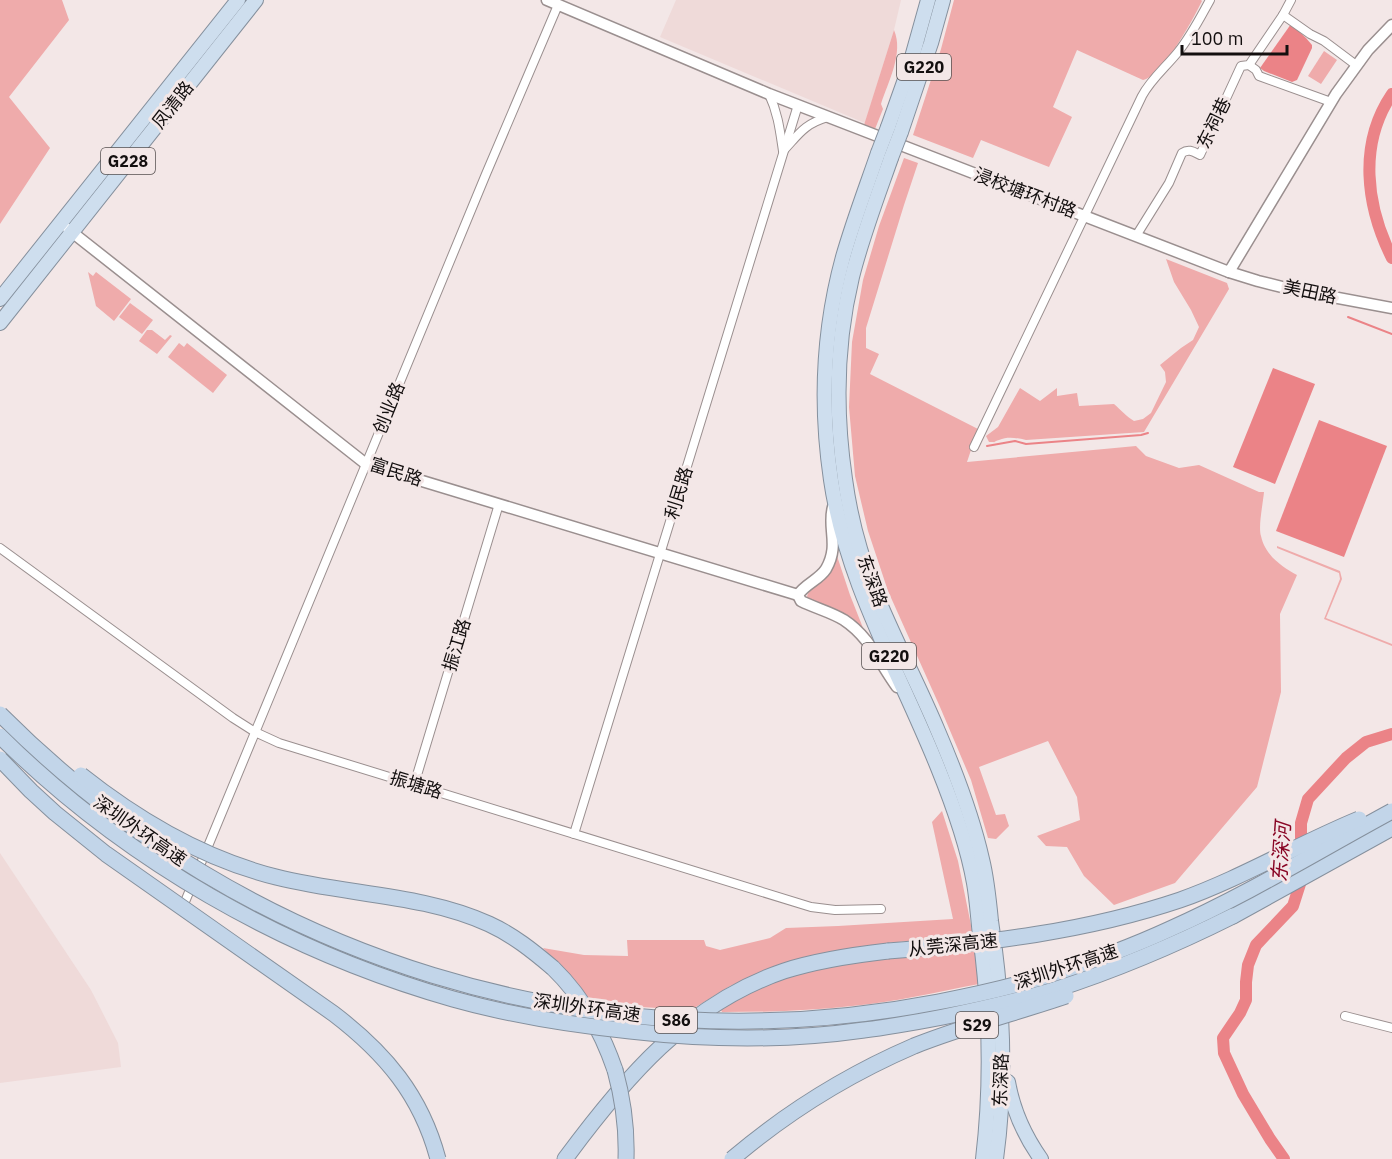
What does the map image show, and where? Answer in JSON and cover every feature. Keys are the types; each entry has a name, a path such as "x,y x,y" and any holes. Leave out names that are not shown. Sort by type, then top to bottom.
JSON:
{"highway":[{"name":"凤清路","path":"0,299 238,0"},
{"name":"凤清路","path":"0,323 256,0"},
{"name":"东深路","path":"894,130 928,0"},
{"name":"东深路","path":"943,0 932,43 885,156 852,280 840,352 839,423 842,460 852,516 867,570 952,766 981,852 997,957 1000,993 1002,1101 996,1159"},
{"name":"东深路","path":"885,156 853,224 842,259 828,332 825,424 834,501 861,593 939,770 959,826 974,884 985,976 990,1052 983,1159"},
{"path":"0,706 69,765 111,797 146,822 194,847 233,864 284,879 419,903 461,913 490,925 527,947 553,968 572,990 589,1013 604,1041 615,1070 624,1113 626,1159"},
{"name":"深圳外环高速","path":"0,714 65,775 153,842 227,888 328,938 411,970 497,993 594,1011 689,1021 775,1021 860,1015 944,1001 1027,981 1088,962 1168,930 1263,882 1392,811"},
{"name":"深圳外环高速","path":"0,736 58,789 132,846 193,886 320,951 365,970 443,996 501,1010 596,1027 685,1036 742,1038 863,1031 983,1008 1054,990 1145,957 1190,937 1233,916 1392,828"},
{"path":"0,759 55,813 106,854 306,993 370,1043 394,1070 414,1101 430,1133 438,1159"},
{"name":"从莞深高速","path":"565,1159 615,1095 643,1063 675,1033 713,1006 754,983 791,969 843,957 981,942 1063,930 1119,917 1180,899 1237,876 1392,805"},
{"name":"S29","path":"732,1159 796,1110 888,1059 929,1041 1071,995 1155,963 1197,944 1233,916"},
{"path":"1002,1057 1016,1115 1030,1144 1041,1159"}],"street":[{"name":"浸校塘环村路","path":"547,0 770,94 1229,272"},
{"path":"974,447 1148,86 1191,35 1209,0"},
{"name":"东祠巷","path":"1136,236 1169,183 1182,153 1189,150 1200,155 1241,66 1249,65 1291,0"},
{"name":"创业路","path":"181,912 558,5"},
{"path":"1283,15 1356,65"},
{"path":"1229,272 1331,102 1356,65 1392,25"},
{"path":"1249,65 1259,75 1331,102"},
{"name":"利民路","path":"770,94 779,120 783,151"},
{"name":"利民路","path":"574,834 798,105"},
{"name":"利民路","path":"783,151 808,125 828,117"},
{"name":"富民路","path":"60,223 366,464 798,595 801,600 836,616 860,633 872,647 896,685 907,696"},
{"name":"美田路","path":"1229,272 1290,289 1390,307"},
{"path":"798,595 822,574 829,562 833,542 831,513 834,501"},
{"name":"振江路","path":"414,785 499,504"},
{"name":"振塘路","path":"0,548 233,718 279,743 811,907 835,910 881,909"},
{"path":"1345,1016 1392,1028"}],"shaded area":[{"path":"0,0 62,0 69,20 9,97 50,148 0,224"},
{"path":"676,0 901,0 865,123 660,37"},
{"path":"954,0 1202,1 1168,58 1151,76 1143,80 1077,50 1053,107 1072,117 1049,167 981,140 973,158 913,135 941,49"},
{"path":"1291,24 1312,45 1297,80 1292,82 1260,68"},
{"path":"894,30 897,39 896,58 881,104 883,109 875,129 864,125"},
{"path":"1324,51 1337,60 1321,84 1308,76"},
{"path":"904,158 918,163 866,328 866,348 879,354 870,374 978,429 967,462 1136,446 1146,456 1179,468 1199,465 1259,492 1264,492 1260,527 1263,543 1274,559 1297,575 1280,614 1281,692 1257,787 1175,883 1114,905 1084,876 1067,847 1046,846 1037,836 1080,820 1077,797 1048,741 979,767 996,815 1005,814 1009,826 996,839 988,838 971,780 888,591 868,531 855,476 849,407 852,342 863,280 879,226"},
{"path":"1166,259 1227,283 1229,289 1144,432 1026,440 1009,438 989,442 986,436 998,427 1020,388 1040,401 1057,388 1057,396 1077,393 1079,406 1114,404 1134,421 1143,419 1151,413 1166,382 1165,372 1160,365 1193,340 1199,327 1174,282"},
{"path":"88,272 93,276 96,272 131,299 114,321 96,306"},
{"path":"130,303 153,320 142,334 119,317"},
{"path":"147,330 152,330 165,340 170,335 172,336 157,354 139,341"},
{"path":"179,343 184,347 187,343 227,375 213,393 168,357"},
{"path":"1273,368 1315,384 1275,484 1233,467"},
{"path":"1319,420 1387,446 1344,557 1276,531"},
{"path":"1277,546 1340,571 1342,579 1326,618 1392,644 1392,646 1324,619 1340,579 1339,573 1277,548"},
{"path":"837,556 865,633 807,599 809,591 832,570"},
{"path":"942,811 958,861 973,935 887,943 806,957 767,969 730,986 691,1010 641,1007 590,1000 543,948 584,955 628,956 627,940 704,940 706,946 720,950 770,938 786,928 953,919 932,822"},
{"path":"0,853 91,990 118,1043 121,1067 0,1083"},
{"path":"975,950 979,984 836,1008 722,1012 720,1008 780,979 844,962"}],"waterway":[{"name":"东深河","path":"1392,94 1381,113 1370,154 1370,175 1376,217 1392,258"},
{"path":"1348,317 1392,334"},
{"path":"987,446 1015,441 1026,444 1148,433"},
{"name":"东深河","path":"1301,853 1301,823 1308,799 1346,758 1366,742 1392,734"},
{"name":"东深河","path":"1284,1159 1243,1094 1224,1053 1223,1038 1246,1000 1248,965 1256,945 1293,906 1300,884 1300,873"}]}
